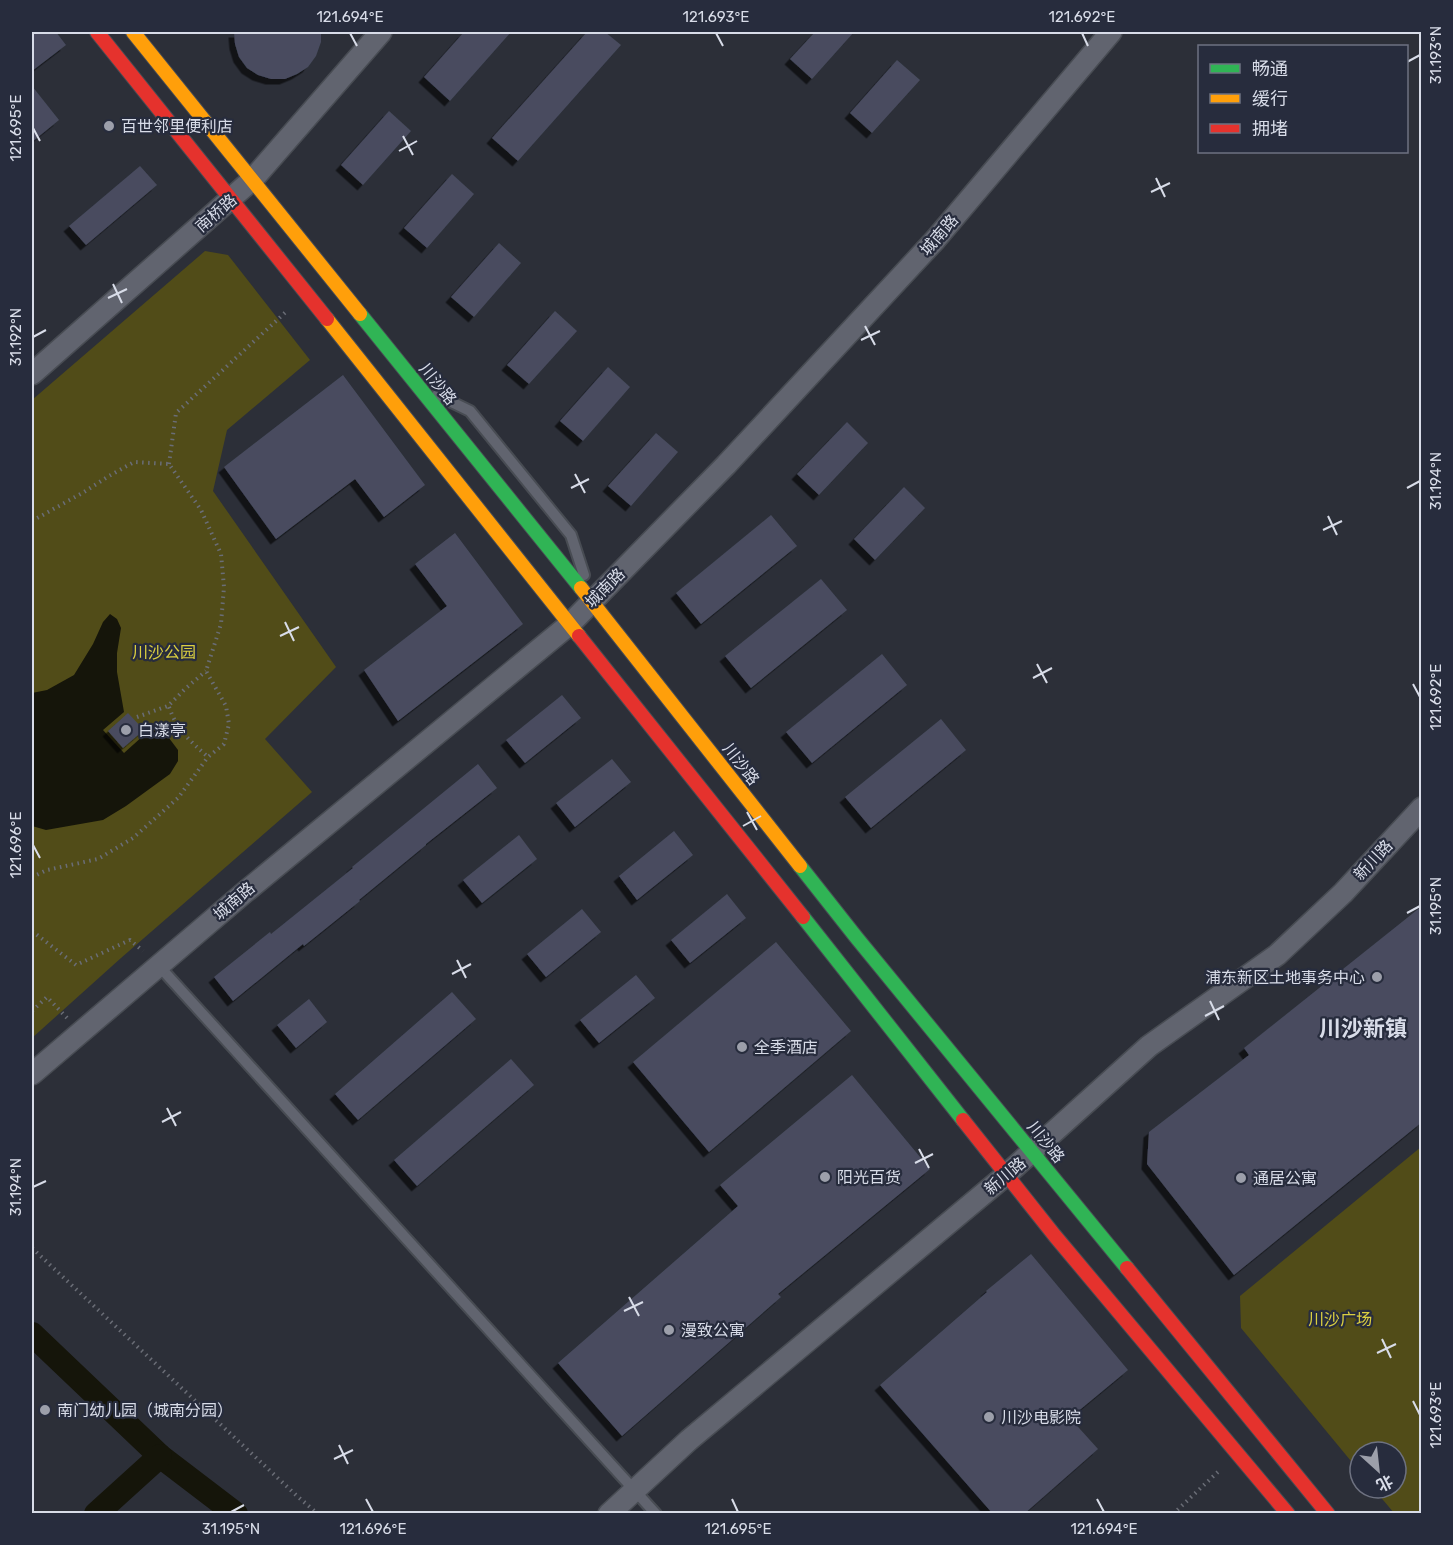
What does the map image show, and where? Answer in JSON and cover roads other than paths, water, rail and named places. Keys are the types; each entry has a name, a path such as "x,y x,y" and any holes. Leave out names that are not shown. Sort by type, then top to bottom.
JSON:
{"main road":[{"name":"川沙路","path":"133,32 592,602 856,937 1328,1514"},
{"path":"93,34 112,51 306,293 1006,1175 1288,1514"}],"street":[{"name":"南桥路","path":"32,374 253,180 381,32"},
{"name":"城南路","path":"32,1074 254,884 570,624 726,465 935,240 1111,32"},
{"name":"新川路","path":"609,1514 689,1440 1006,1175 1149,1046 1277,955 1343,892 1422,808"}],"lane":[{"path":"419,386 470,411 571,535 592,602"},
{"path":"159,966 656,1514"}],"waterway":[{"path":"32,1334 160,1456 236,1514"},
{"path":"96,1514 160,1456"}],"place":[{"name":"百世邻里便利店","path":"109,126"},
{"name":"白漾亭","path":"126,730"},
{"name":"浦东新区土地事务中心","path":"1377,977"},
{"name":"全季酒店","path":"742,1047"},
{"name":"阳光百货","path":"825,1177"},
{"name":"通居公寓","path":"1241,1178"},
{"name":"漫致公寓","path":"669,1330"},
{"name":"南门幼儿园（城南分园）","path":"45,1410"},
{"name":"川沙电影院","path":"989,1417"}],"district":[{"name":"川沙新镇","path":"1363,1028"}],"park label":[{"name":"川沙公园","path":"164,652"},
{"name":"川沙广场","path":"1340,1319"}]}
